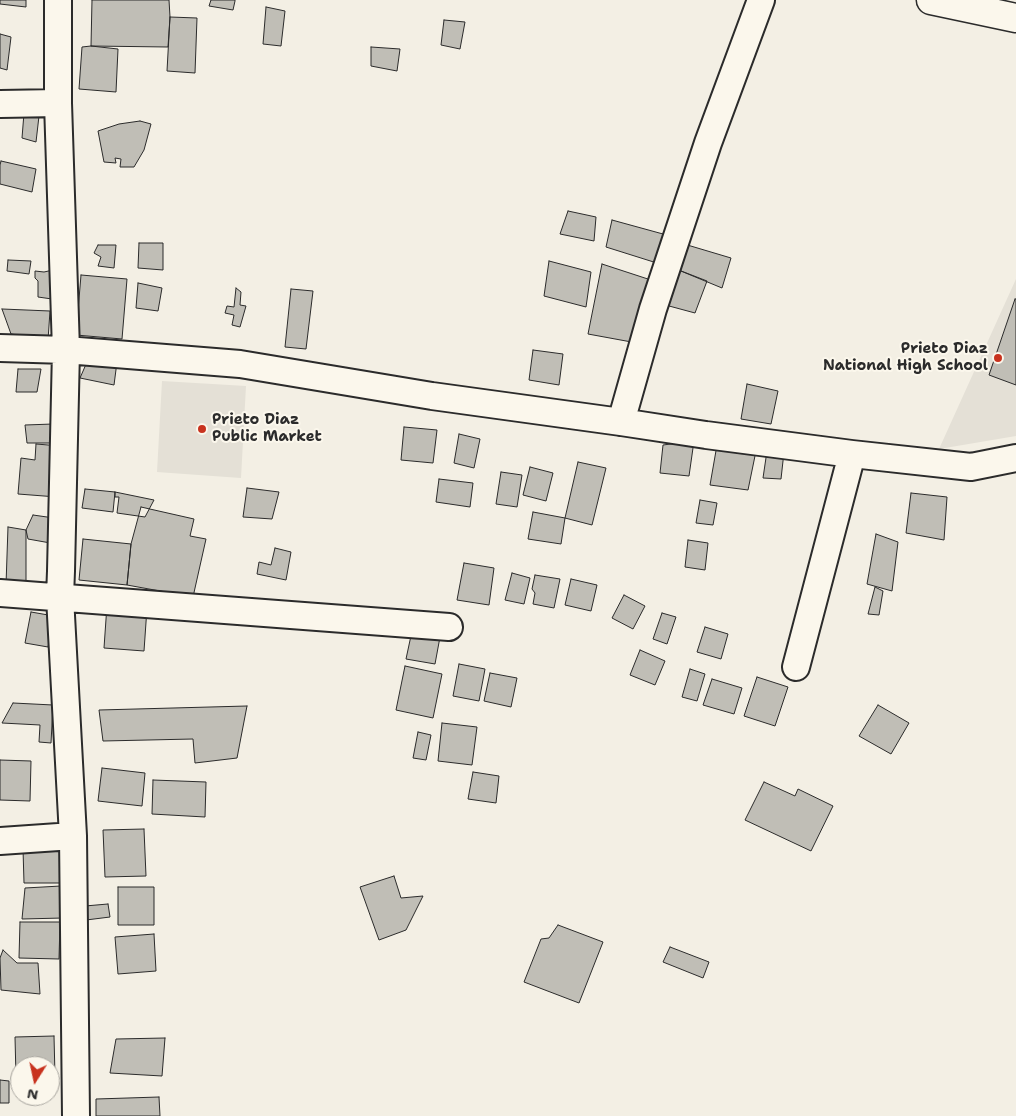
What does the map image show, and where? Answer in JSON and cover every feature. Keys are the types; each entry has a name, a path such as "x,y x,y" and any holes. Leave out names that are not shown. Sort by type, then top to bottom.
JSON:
{"main road":[{"path":"931,0 1016,18"}],"street":[{"path":"58,0 58,103 66,350 60,597 73,836 76,1116"},
{"path":"621,422 654,309 708,143 761,0"},
{"path":"0,104 58,103"},
{"path":"0,348 66,350 240,364 432,396 706,435 971,467 1016,458"},
{"path":"796,667 852,454"},
{"path":"0,594 449,627"},
{"path":"0,841 73,836"}],"shaded area":[{"name":"Prieto Diaz National High School","path":"1016,279 1016,436 939,449"},
{"name":"Prieto Diaz Public Market","path":"162,381 246,386 241,478 157,472"}],"building":[{"path":"0,0 26,0 26,7 0,4"},
{"path":"92,0 169,0 168,47 91,46"},
{"path":"211,0 235,0 233,10 209,6"},
{"path":"266,7 285,11 281,46 263,44"},
{"path":"170,17 197,18 195,73 167,71"},
{"path":"444,20 465,22 460,49 441,45"},
{"path":"0,34 11,37 7,70 0,68"},
{"path":"82,47 118,49 116,92 79,89"},
{"path":"371,47 400,49 397,71 371,66"},
{"path":"24,113 39,116 36,142 22,138"},
{"path":"140,121 151,124 144,150 134,167 120,167 121,159 115,158 116,163 104,162 98,131 119,124"},
{"path":"1,161 36,169 32,192 0,184"},
{"path":"568,211 596,217 594,241 560,234"},
{"path":"612,220 663,234 660,264 606,247"},
{"path":"139,243 163,243 163,270 138,268"},
{"path":"684,244 731,258 722,288 676,269"},
{"path":"98,245 116,245 114,268 98,266 101,257 94,253"},
{"path":"8,260 31,261 29,274 7,271"},
{"path":"549,261 591,272 586,307 544,296"},
{"path":"602,264 654,281 637,343 588,334"},
{"path":"676,269 707,281 695,313 658,303"},
{"path":"53,270 52,299 38,297 38,281 35,278 35,271"},
{"path":"81,275 127,279 122,339 76,335"},
{"path":"138,283 162,288 158,311 136,308"},
{"path":"236,288 241,292 240,305 246,306 240,327 232,325 234,315 225,313 227,306 234,307"},
{"path":"291,289 313,291 306,349 285,347"},
{"path":"1016,299 1016,385 989,375"},
{"path":"2,309 50,311 48,340 11,334"},
{"path":"533,350 563,354 559,385 529,380"},
{"path":"87,362 117,362 114,385 80,378"},
{"path":"18,369 41,369 37,392 16,392"},
{"path":"747,384 778,391 771,424 741,419"},
{"path":"53,424 55,443 27,443 25,425"},
{"path":"404,427 437,430 433,463 401,460"},
{"path":"459,434 480,439 474,468 454,463"},
{"path":"694,441 689,476 660,473 663,445"},
{"path":"36,444 60,446 57,497 18,494 21,458 35,460"},
{"path":"717,445 756,451 748,490 710,485"},
{"path":"767,451 784,452 781,479 763,478"},
{"path":"578,462 606,468 592,525 565,518"},
{"path":"530,467 553,473 546,501 523,495"},
{"path":"501,472 522,475 517,507 496,504"},
{"path":"439,479 473,483 470,507 436,502"},
{"path":"247,488 279,492 272,519 243,517"},
{"path":"85,489 115,492 113,512 82,508"},
{"path":"115,492 154,500 145,517 117,513 119,497 115,497"},
{"path":"911,493 947,497 944,540 906,533"},
{"path":"700,500 717,503 713,525 696,523"},
{"path":"141,507 194,519 190,536 206,539 193,597 127,585 131,544"},
{"path":"533,512 565,518 561,544 528,539"},
{"path":"33,515 61,519 56,544 28,539 26,530"},
{"path":"8,527 26,530 26,590 6,585"},
{"path":"876,534 898,542 892,591 867,584"},
{"path":"83,539 131,544 127,585 79,580"},
{"path":"688,540 708,543 705,570 685,567"},
{"path":"275,548 291,552 286,580 257,574 259,562 271,565"},
{"path":"464,563 494,568 489,605 457,600"},
{"path":"512,573 530,578 524,604 505,600"},
{"path":"535,575 560,579 554,608 533,604 535,593 532,589"},
{"path":"571,579 597,585 591,611 565,605"},
{"path":"875,587 883,591 879,615 868,614"},
{"path":"624,595 645,606 633,629 612,618"},
{"path":"107,605 147,608 144,651 104,648"},
{"path":"31,612 54,616 48,647 25,643"},
{"path":"662,613 676,617 667,644 653,639"},
{"path":"705,627 728,634 721,659 697,652"},
{"path":"412,631 440,637 435,664 406,659"},
{"path":"640,650 665,661 655,685 630,675"},
{"path":"459,664 485,669 479,701 453,696"},
{"path":"405,666 442,674 433,718 396,710"},
{"path":"690,669 705,674 697,701 682,697"},
{"path":"490,673 517,678 511,707 484,701"},
{"path":"757,677 788,687 775,726 744,716"},
{"path":"712,679 742,688 734,714 703,705"},
{"path":"13,703 53,705 51,743 39,742 40,725 2,723"},
{"path":"878,705 909,723 891,754 859,736"},
{"path":"247,706 237,758 195,763 193,739 103,741 99,710"},
{"path":"442,723 477,727 472,765 438,761"},
{"path":"418,732 431,735 426,760 413,758"},
{"path":"0,760 31,761 30,801 0,800"},
{"path":"102,768 145,773 142,806 98,801"},
{"path":"473,772 499,776 496,803 468,799"},
{"path":"153,780 206,782 205,817 152,814"},
{"path":"764,782 795,796 798,789 833,806 811,851 745,820"},
{"path":"144,829 146,876 105,877 103,830"},
{"path":"61,848 62,883 24,883 23,849"},
{"path":"394,876 401,898 423,896 406,930 379,940 360,887"},
{"path":"61,886 63,918 22,919 25,888"},
{"path":"118,887 154,887 154,925 118,925"},
{"path":"108,904 110,917 86,920 85,906"},
{"path":"20,922 60,922 59,959 19,958"},
{"path":"558,925 603,942 579,1003 524,982 541,939 549,938"},
{"path":"154,934 156,971 118,974 115,937"},
{"path":"670,947 709,962 703,978 663,962"},
{"path":"3,950 17,963 38,963 40,994 1,990 0,958"},
{"path":"54,1036 54,1056 15,1056 15,1037"},
{"path":"165,1038 162,1076 110,1073 116,1039"},
{"path":"0,1080 9,1081 9,1103 0,1103"},
{"path":"159,1097 160,1116 96,1116 96,1099"}],"place":[{"name":"Prieto Diaz National High School","path":"998,358"},
{"name":"Prieto Diaz Public Market","path":"202,429"}]}
